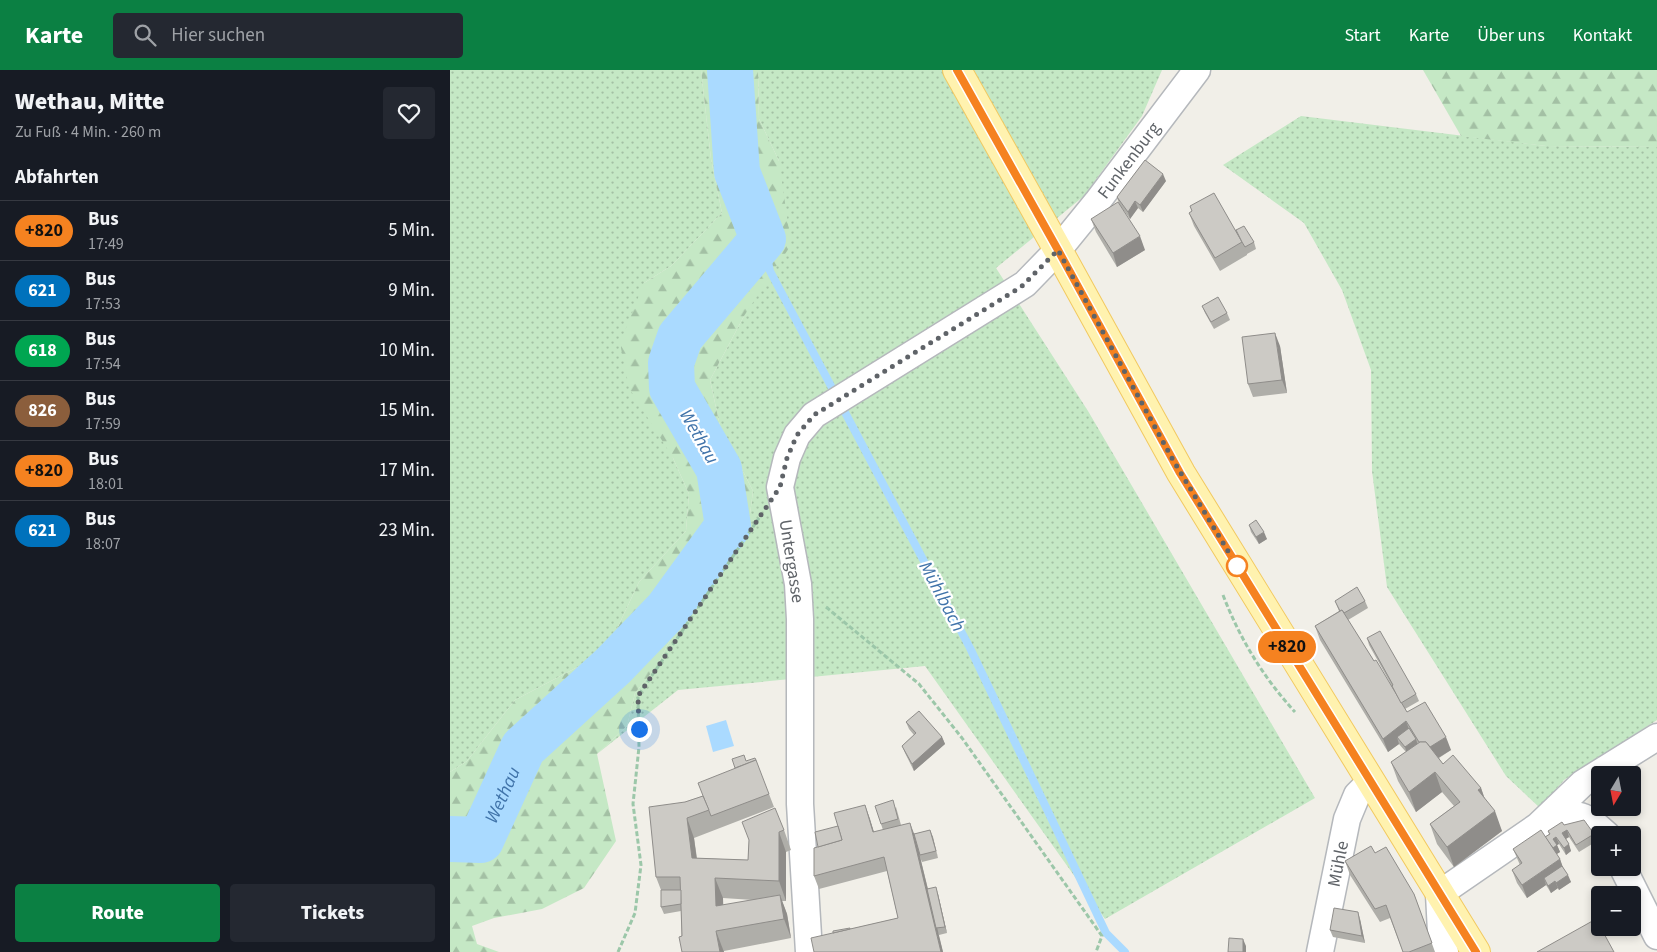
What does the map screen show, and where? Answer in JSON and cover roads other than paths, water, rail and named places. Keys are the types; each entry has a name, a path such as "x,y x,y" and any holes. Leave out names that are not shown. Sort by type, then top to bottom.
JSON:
{"main road":[{"path":"957,70 1180,473 1476,952"}],"street":[{"name":"Funkenburg","path":"1058,250 1197,70"},
{"name":"Untergasse","path":"809,952 800,804 800,619 798,584 780,487 787,458 797,435 814,415 1021,287 1058,250"},
{"path":"1445,952 1441,932 1439,894 1538,826 1584,783 1657,737"},
{"name":"Mühle","path":"1320,952 1347,820 1357,795 1370,782"},
{"path":"1538,826 1571,814 1590,819 1597,826"},
{"path":"1627,876 1657,936"}],"water":[{"path":"726,720 734,746 713,752 706,726"}],"waterway":[{"name":"Wethau","path":"450,839 481,840 523,748 613,666 667,610 728,526 719,469 672,388 671,363 680,337 763,239 737,172 730,70"},
{"name":"Mühlbach","path":"763,239 770,271 970,648 1106,933 1125,952"}]}
